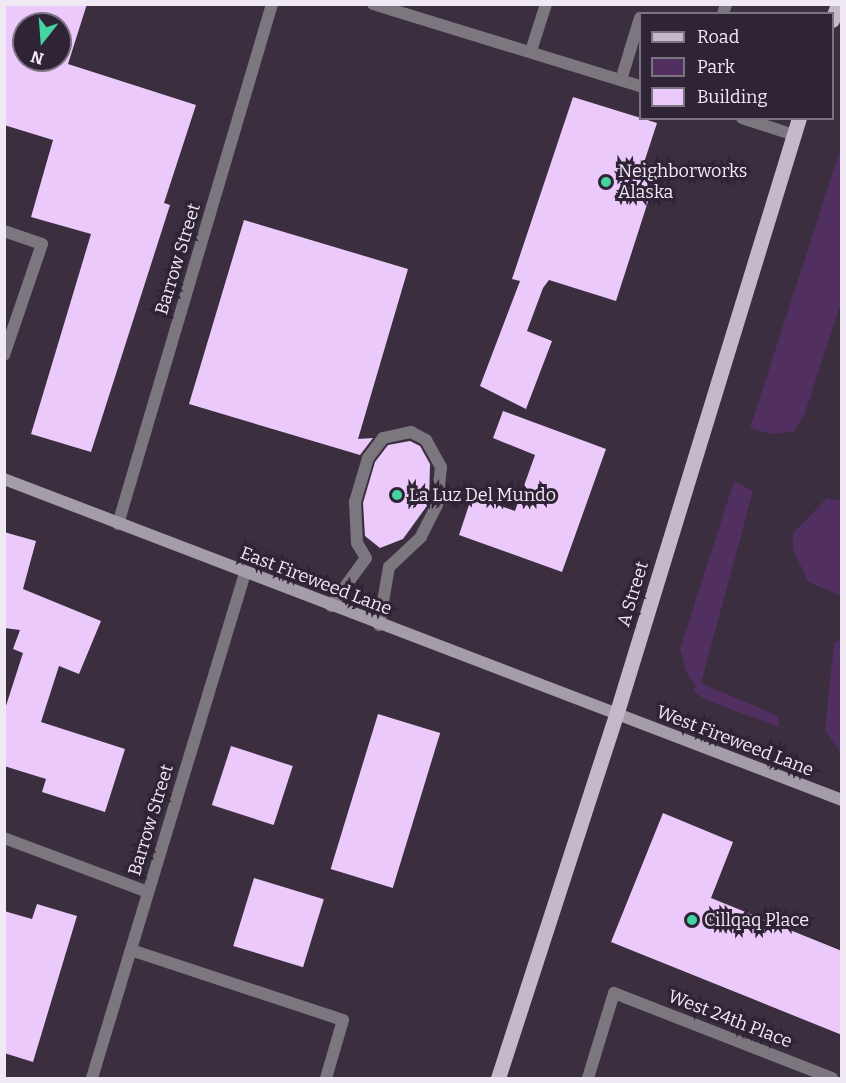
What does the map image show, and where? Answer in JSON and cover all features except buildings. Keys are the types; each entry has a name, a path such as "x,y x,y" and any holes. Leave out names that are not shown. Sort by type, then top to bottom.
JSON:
{"main road":[{"name":"A Street","path":"498,1078 616,716 798,120"},
{"name":"East Fireweed Lane","path":"4,479 616,716"},
{"name":"West Fireweed Lane","path":"616,716 842,800"}],"street":[{"name":"Barrow Street","path":"118,524 272,4"},
{"path":"373,4 639,86"},
{"path":"531,51 546,4"},
{"path":"621,80 639,26"},
{"path":"748,120 794,135"},
{"path":"4,231 42,244 4,355"},
{"path":"331,606 366,558 357,543 355,502 368,458 383,438 411,432 426,440 441,467 437,506 421,537 389,567 379,625"},
{"name":"Barrow Street","path":"92,1078 245,573"},
{"path":"4,838 148,892"},
{"path":"130,950 343,1020 326,1078"},
{"name":"West 24th Place","path":"588,1078 614,993 832,1078"}],"green space":[{"path":"841,147 841,303 804,416 793,432 771,434 750,428"},
{"path":"734,481 753,491 701,683 778,716 779,727 704,699 693,691 696,685 687,674 680,649"},
{"path":"827,498 841,501 841,596 808,582 793,549 793,533"},
{"path":"841,639 841,754 825,730 834,644"}],"place":[{"name":"Neighborworks Alaska","path":"606,182"},
{"name":"La Luz Del Mundo","path":"397,495"},
{"name":"Cillqaq Place","path":"692,920"}]}
